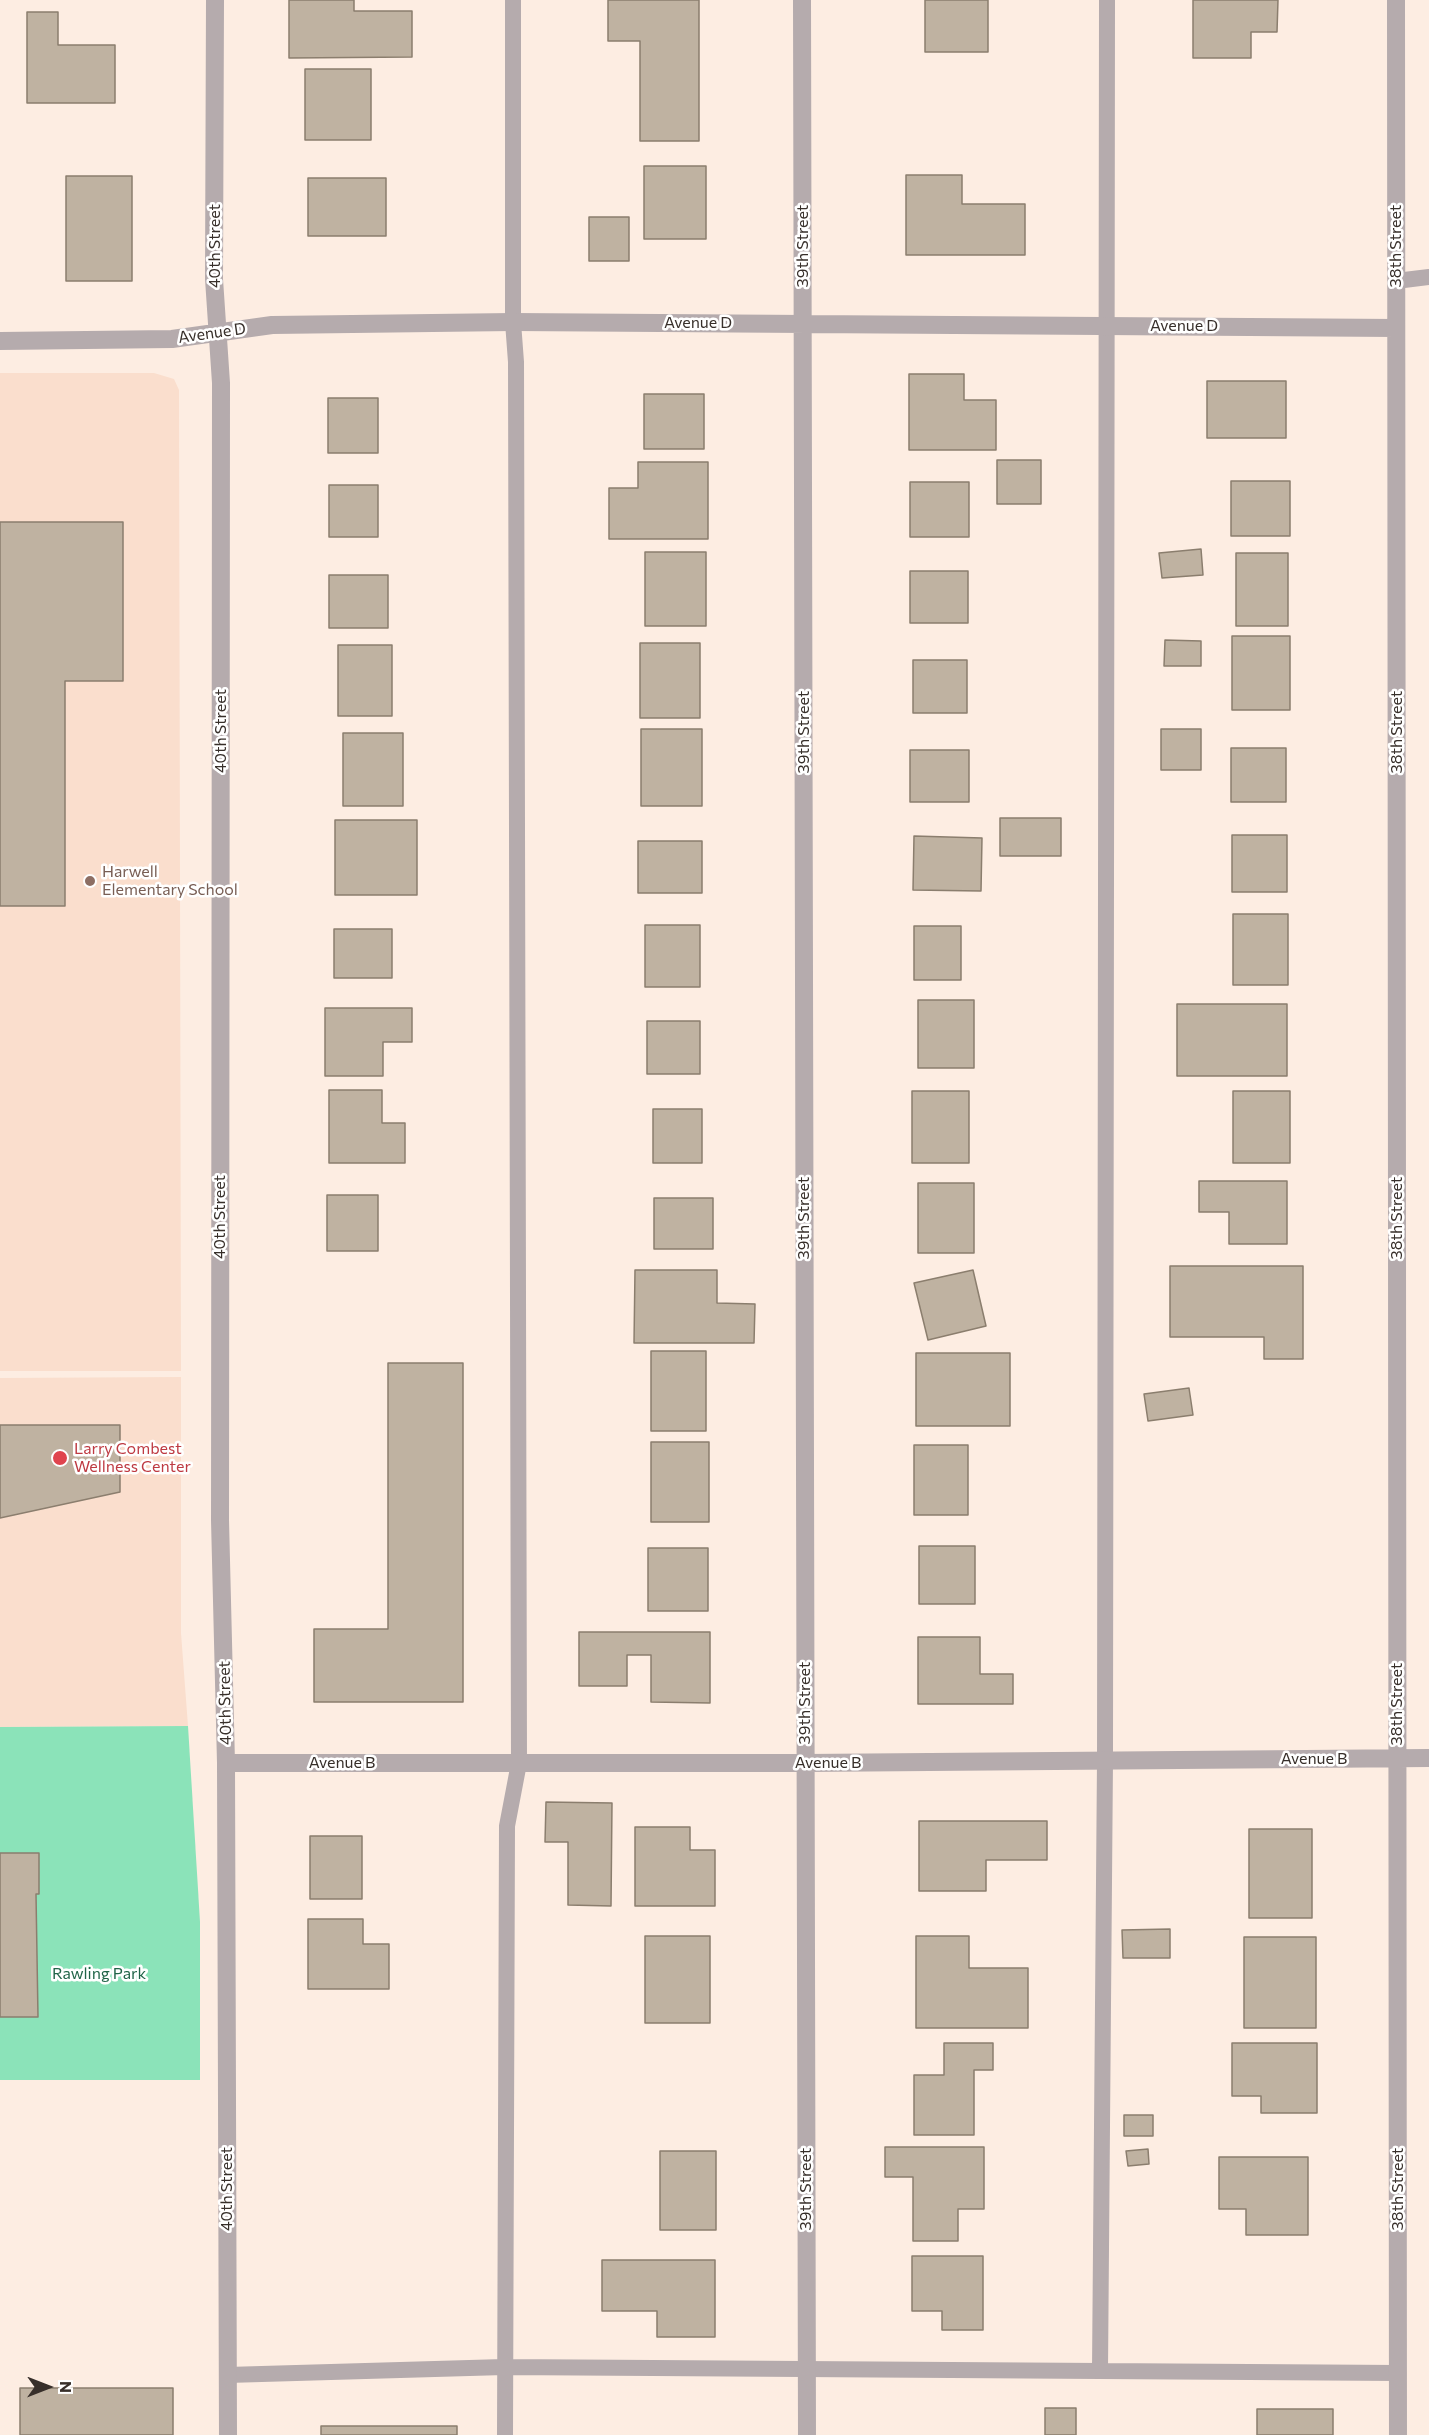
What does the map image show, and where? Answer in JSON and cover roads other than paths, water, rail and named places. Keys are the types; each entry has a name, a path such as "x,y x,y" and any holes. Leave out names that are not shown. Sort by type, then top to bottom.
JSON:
{"street":[{"name":"40th Street","path":"215,0 214,279 221,383 220,1520 226,1762 228,2435"},
{"name":"39th Street","path":"802,0 807,2435"},
{"name":"38th Street","path":"1396,0 1398,2435"},
{"name":"Avenue D","path":"0,341 172,339 272,325 513,322 1396,328"},
{"name":"Avenue B","path":"226,1762 806,1763 1429,1758"}],"lane":[{"path":"505,2435 507,1826 519,1762 513,0"},
{"path":"1100,2370 1105,1760 1107,0"},
{"path":"1396,281 1429,278"},
{"path":"227,2375 504,2367 1398,2373"}],"place":[{"name":"Harwell Elementary School","path":"90,881"},
{"name":"Larry Combest Wellness Center","path":"60,1458"}],"park label":[{"name":"Rawling Park","path":"99,1974"}]}
